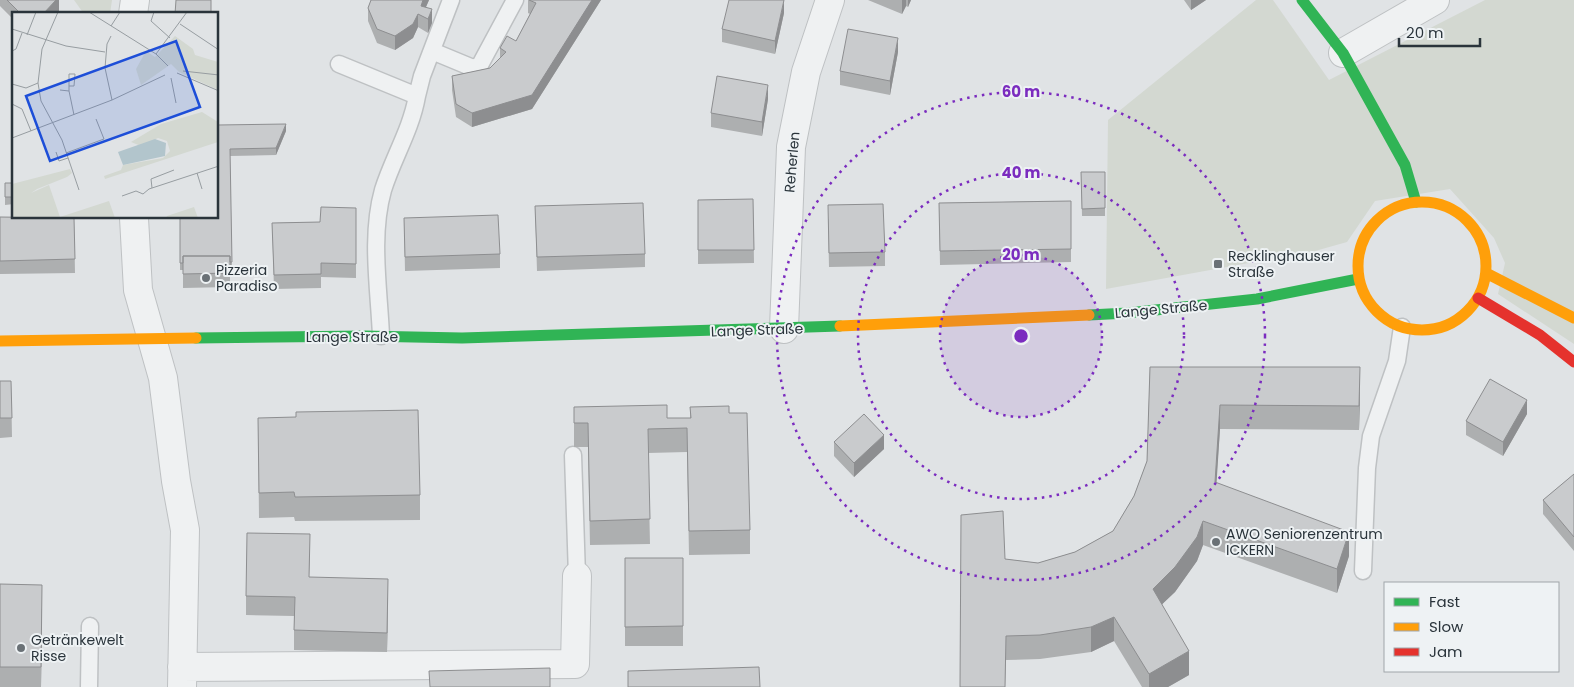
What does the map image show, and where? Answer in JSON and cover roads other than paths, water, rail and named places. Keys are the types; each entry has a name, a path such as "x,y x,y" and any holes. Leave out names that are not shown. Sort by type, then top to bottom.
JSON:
{"main road":[{"path":"1302,0 1343,53 1405,165 1416,202"},
{"path":"1416,202 1434,203 1451,209 1466,220 1477,234 1485,253 1486,273 1478,298 1466,314 1450,324 1431,330 1411,330 1393,324 1377,313 1365,297 1358,279 1357,261 1362,243 1371,227 1383,215 1399,206 1416,202"},
{"path":"1486,273 1574,318"},
{"name":"Lange Straße","path":"0,341 381,336 462,338 784,329 1128,313 1257,299 1358,279"},
{"path":"1478,298 1507,314 1562,351 1574,362"}],"street":[{"name":"Reherlen","path":"784,329 791,147 806,72 830,0"},
{"path":"1343,53 1435,0"},
{"path":"134,219 138,290 163,378 176,481 185,530 182,677 575,664 577,576"}],"lane":[{"path":"381,336 377,256 378,213 383,190 414,116 417,96 451,0"},
{"path":"432,51 474,68 480,65 515,0"},
{"path":"339,64 417,96"},
{"path":"1363,571 1367,468 1371,436 1397,360 1402,327"},
{"path":"573,455 577,576"},
{"path":"89,687 90,626"}],"place":[{"name":"Recklinghauser Straße","path":"1218,264"},
{"name":"Pizzeria Paradiso","path":"206,278"},
{"name":"AWO Seniorenzentrum ICKERN","path":"1216,542"},
{"name":"Getränkewelt Risse","path":"21,648"}]}
